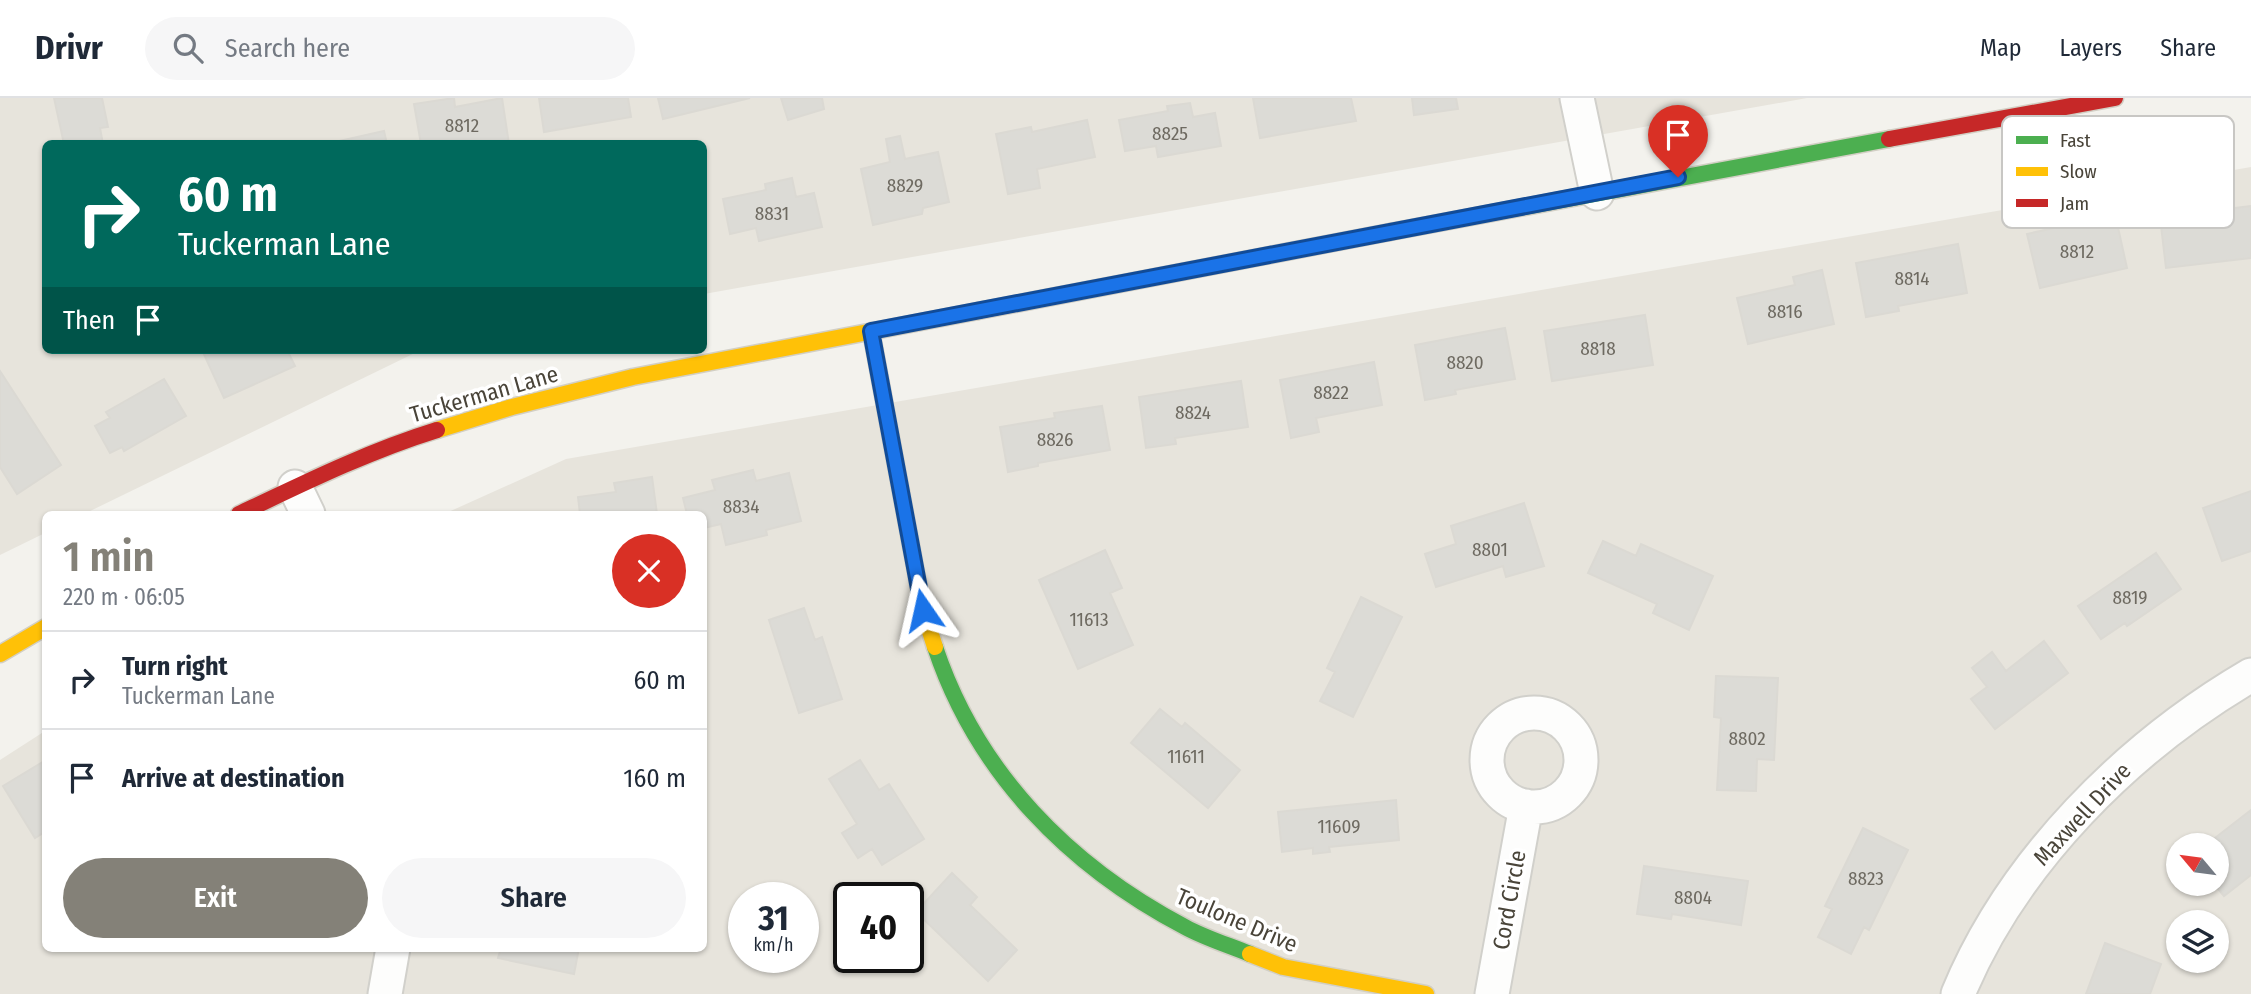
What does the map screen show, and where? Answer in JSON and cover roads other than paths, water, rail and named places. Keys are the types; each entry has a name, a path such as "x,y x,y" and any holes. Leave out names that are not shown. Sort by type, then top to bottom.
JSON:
{"main road":[{"name":"Tuckerman Lane","path":"2017,116 2115,98"},
{"name":"Tuckerman Lane","path":"254,511 302,501 401,441 512,407 633,377 2002,119"},
{"name":"Toulone Drive","path":"871,331 923,610 957,703 1009,786 1045,825 1086,863 1135,899 1188,929 1283,967 1426,994"},
{"path":"0,654 42,629"}],"street":[{"path":"1577,98 1597,193"},
{"name":"Maxwell Drive","path":"1958,994 1968,970 2006,904 2083,807 2132,760 2201,708 2251,675"},
{"name":"Cord Circle","path":"1492,994 1526,807"},
{"path":"385,994 392,952"}]}
